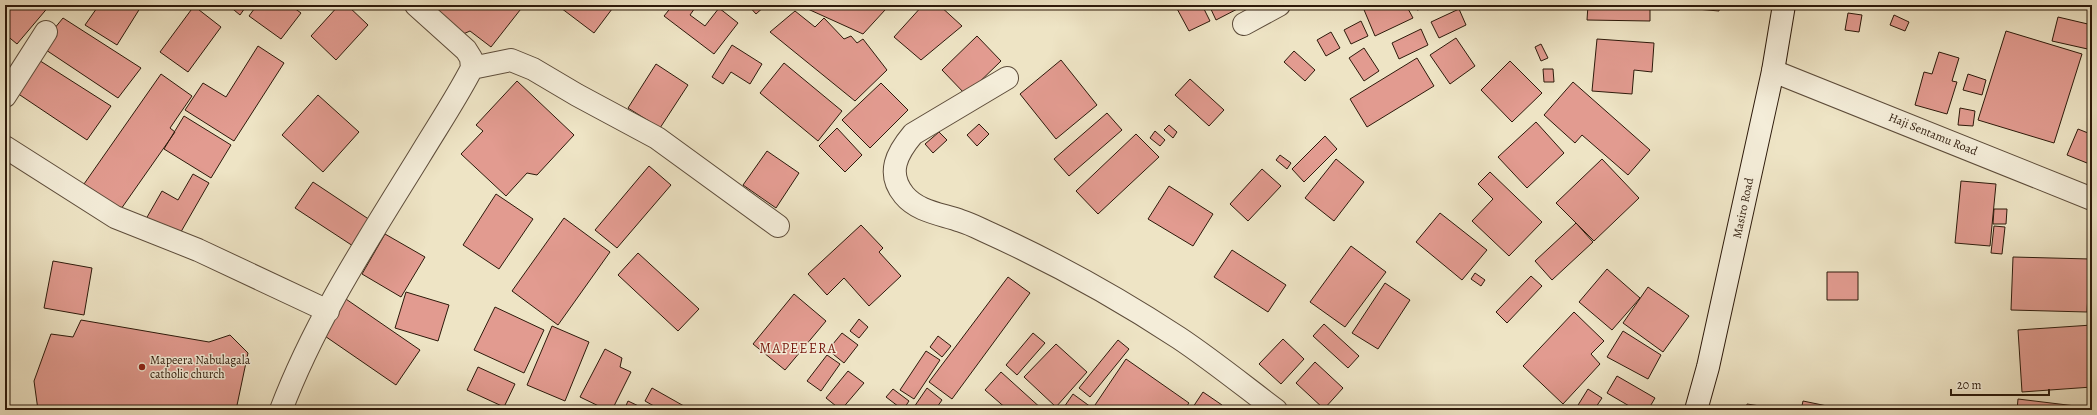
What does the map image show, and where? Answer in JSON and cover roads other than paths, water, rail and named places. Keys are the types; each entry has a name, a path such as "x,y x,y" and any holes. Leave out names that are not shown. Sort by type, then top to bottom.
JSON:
{"street":[{"path":"281,410 296,369 371,234 472,68 471,58 466,50 416,5"},
{"path":"1244,24 1279,5"},
{"name":"Masiro Road","path":"1696,410 1708,367 1773,71 1784,5"},
{"path":"5,96 46,32"},
{"path":"472,68 511,60 534,69 577,95 657,138 778,226"},
{"name":"Haji Sentamu Road","path":"1773,71 2092,199"},
{"path":"1007,78 912,134 902,146 896,159 894,172 897,184 905,196 915,204 928,211 962,221 1032,253 1113,296 1180,338 1276,410"},
{"path":"5,148 115,217 198,250 328,312"}],"place":[{"name":"Mapeera Nabulagala catholic church","path":"142,367"}],"district":[{"name":"MAPEEERA","path":"798,348"}]}
